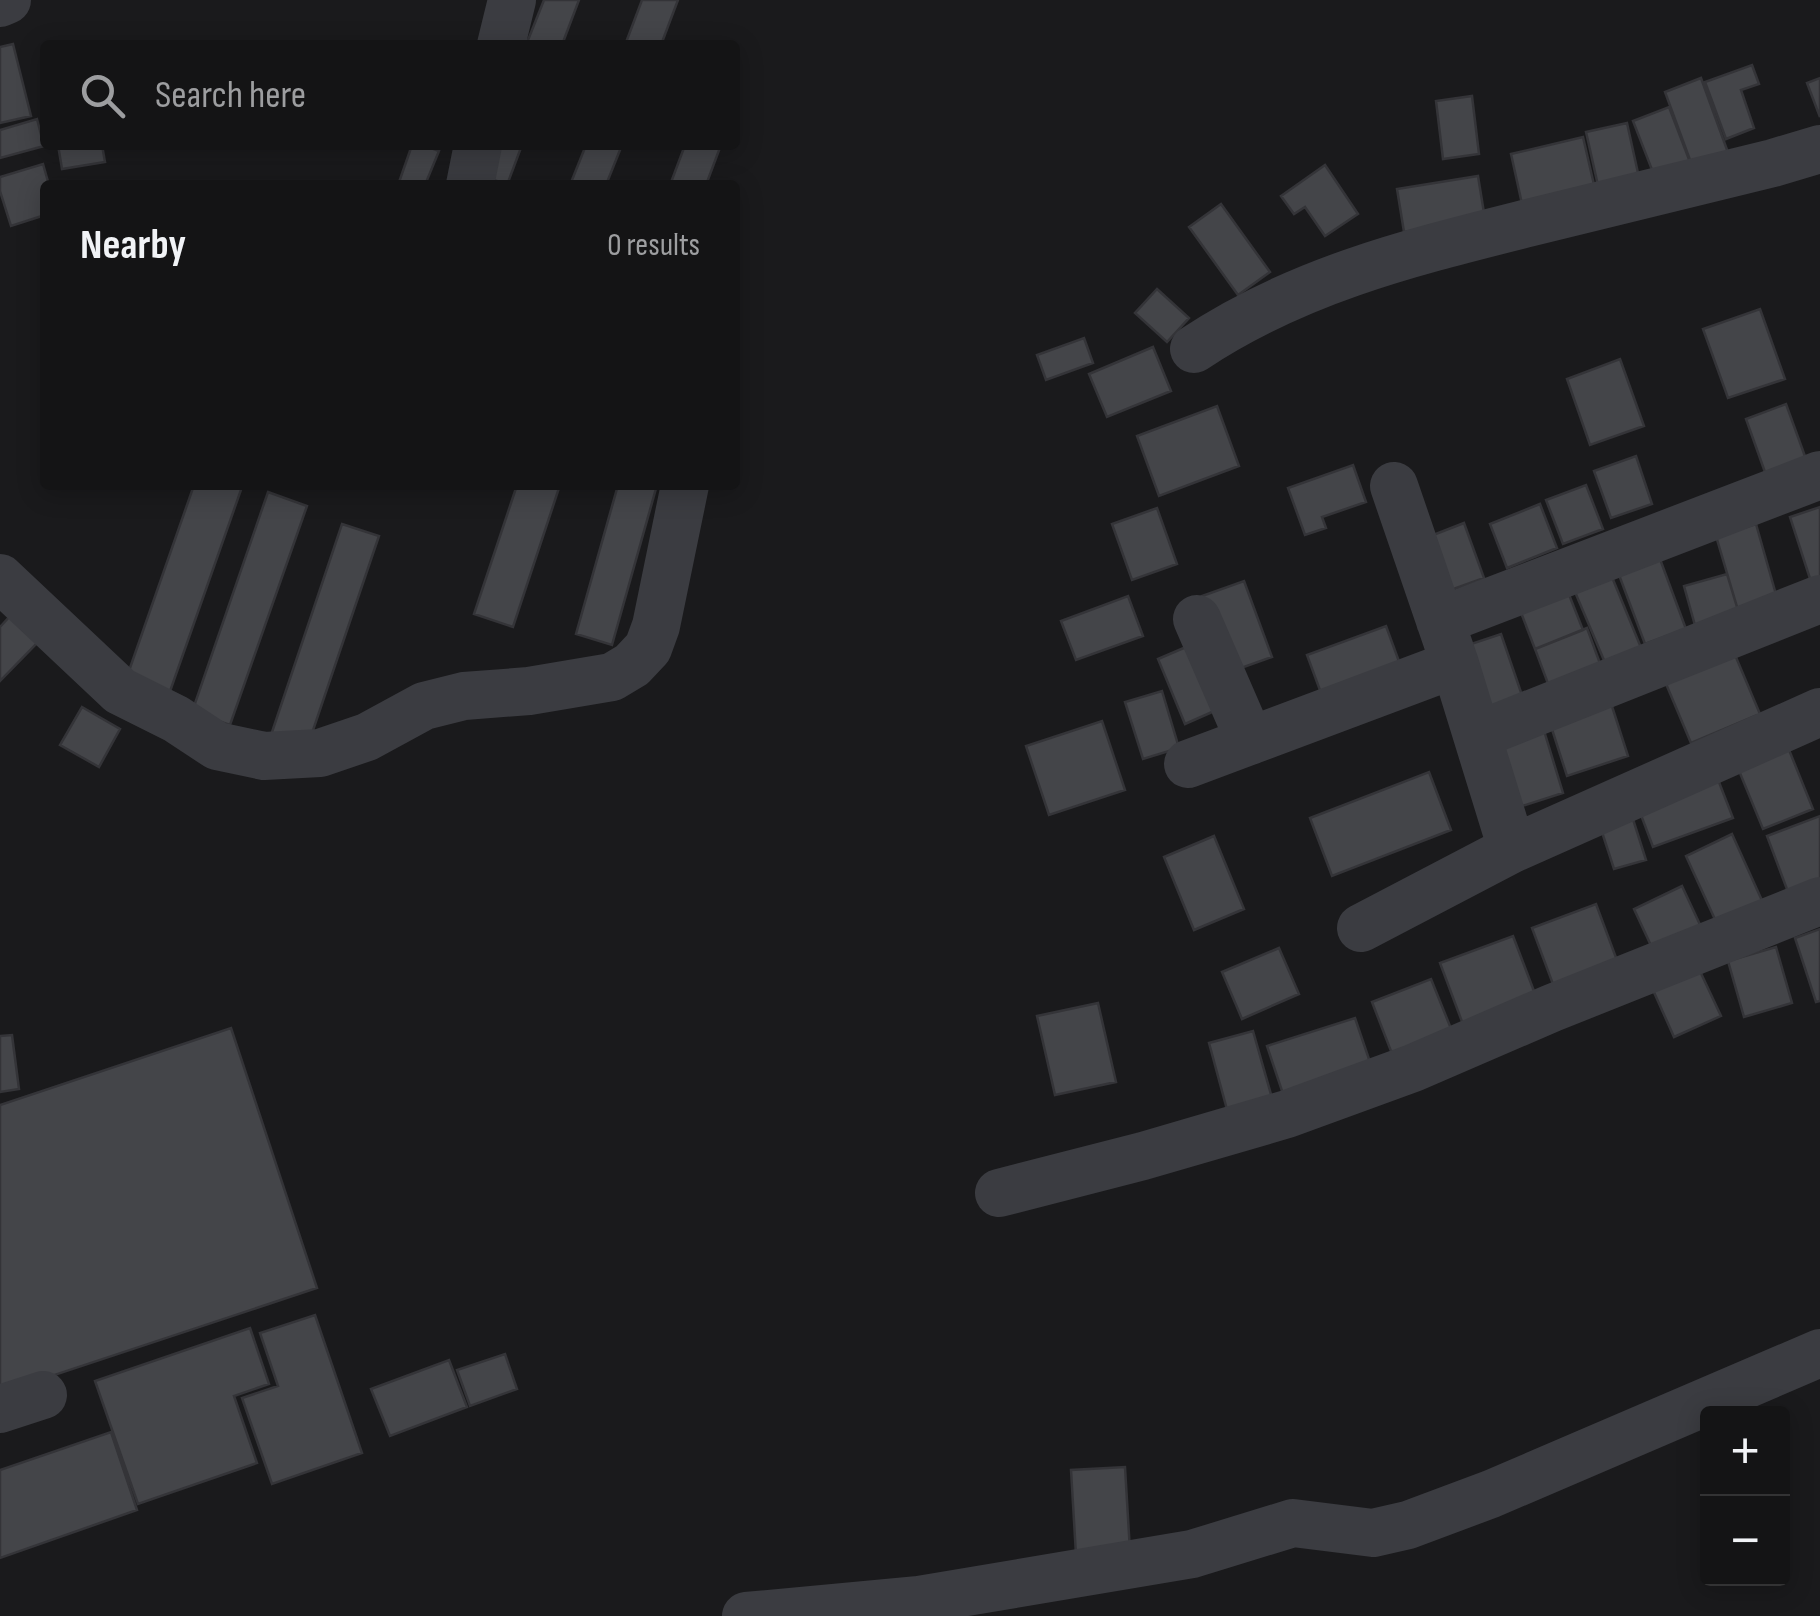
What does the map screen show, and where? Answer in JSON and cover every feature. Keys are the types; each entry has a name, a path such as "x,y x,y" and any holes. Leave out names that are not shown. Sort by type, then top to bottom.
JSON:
{"street":[{"path":"0,3 7,0"},
{"path":"502,40 512,0"},
{"path":"1194,349 1241,318 1337,276 1422,250 1774,163 1820,148"},
{"path":"471,180 477,150"},
{"path":"1188,764 1250,740 1447,643 1820,476"},
{"path":"1394,486 1478,735 1512,850"},
{"path":"0,578 120,690 217,746 264,756 320,752 366,737 424,706 464,696 528,691 612,677 632,665 648,648 656,626 684,490"},
{"path":"1478,735 1820,599"},
{"path":"1196,619 1250,740"},
{"path":"1361,928 1512,850 1820,712"},
{"path":"999,1193 1287,1114 1413,1068 1552,1008 1820,902"},
{"path":"746,1616 919,1600 1192,1554 1293,1523 1359,1532 1408,1525 1491,1494 1820,1353"}],"building":[{"path":"544,0 579,0 564,40 528,40"},
{"path":"642,0 678,0 663,40 627,40"},
{"path":"13,44 31,116 0,123 0,47"},
{"path":"1752,65 1759,84 1741,90 1754,128 1726,139 1705,82"},
{"path":"1701,78 1730,158 1694,171 1665,92"},
{"path":"1820,78 1820,117 1807,83"},
{"path":"1472,96 1479,154 1443,159 1436,101"},
{"path":"1669,107 1690,162 1654,175 1633,121"},
{"path":"37,119 40,147 0,158 0,130"},
{"path":"1627,123 1640,182 1599,190 1586,132"},
{"path":"1583,137 1595,189 1522,204 1511,154"},
{"path":"59,150 103,150 105,162 62,169"},
{"path":"410,150 439,151 427,180 400,180"},
{"path":"485,150 520,150 509,180 494,180 476,173"},
{"path":"584,150 620,150 608,180 572,180"},
{"path":"683,150 719,150 708,180 672,180"},
{"path":"43,164 48,180 40,180 40,217 11,226 0,191 0,177"},
{"path":"1325,165 1358,214 1325,236 1305,207 1294,214 1281,196"},
{"path":"1478,176 1485,219 1404,232 1397,189"},
{"path":"1221,204 1270,272 1238,295 1189,227"},
{"path":"1157,289 1189,318 1167,342 1135,313"},
{"path":"1760,309 1785,379 1728,398 1703,329"},
{"path":"1084,338 1093,363 1046,380 1037,355"},
{"path":"1153,347 1171,391 1107,417 1089,374"},
{"path":"1620,359 1644,426 1590,445 1567,379"},
{"path":"1786,404 1806,459 1766,475 1746,419"},
{"path":"1217,406 1239,466 1159,496 1137,436"},
{"path":"1636,456 1652,504 1611,518 1594,471"},
{"path":"1353,465 1366,502 1322,517 1326,528 1305,535 1288,488"},
{"path":"1586,485 1603,529 1563,544 1546,500"},
{"path":"192,490 241,490 167,700 124,685"},
{"path":"515,490 558,490 513,627 474,614"},
{"path":"617,490 656,490 612,645 576,634"},
{"path":"268,492 307,506 230,725 192,712"},
{"path":"1540,504 1557,548 1507,568 1490,524"},
{"path":"1820,507 1820,586 1813,588 1790,517"},
{"path":"1157,508 1177,564 1132,580 1112,524"},
{"path":"1464,523 1484,578 1448,591 1428,537"},
{"path":"342,524 379,536 306,751 270,738"},
{"path":"1756,524 1779,605 1740,617 1716,536"},
{"path":"1660,559 1686,629 1645,644 1619,575"},
{"path":"1727,574 1740,617 1696,629 1684,586"},
{"path":"1612,577 1642,650 1606,665 1575,592"},
{"path":"1244,581 1272,657 1230,672 1202,596"},
{"path":"1568,592 1583,630 1535,649 1520,610"},
{"path":"1128,596 1143,636 1076,660 1061,621"},
{"path":"11,615 39,641 0,681 0,627"},
{"path":"1386,626 1404,675 1325,704 1307,655"},
{"path":"1587,628 1605,677 1553,697 1535,649"},
{"path":"1501,634 1524,701 1482,716 1459,648"},
{"path":"1730,643 1760,714 1691,743 1661,672"},
{"path":"1193,644 1219,709 1185,724 1158,659"},
{"path":"1162,691 1179,748 1143,759 1125,702"},
{"path":"1610,700 1628,756 1567,776 1549,720"},
{"path":"82,707 120,729 99,767 60,745"},
{"path":"1102,721 1125,790 1049,815 1026,746"},
{"path":"1542,724 1563,793 1516,808 1495,739"},
{"path":"1785,740 1813,809 1763,829 1735,761"},
{"path":"1429,772 1451,830 1332,876 1310,818"},
{"path":"1717,777 1733,818 1653,847 1638,807"},
{"path":"1632,816 1646,860 1614,869 1600,826"},
{"path":"1820,816 1820,889 1791,900 1767,836"},
{"path":"1732,834 1764,905 1718,926 1686,856"},
{"path":"1214,836 1244,909 1194,930 1164,857"},
{"path":"1682,886 1702,929 1654,952 1634,909"},
{"path":"1596,904 1621,971 1557,995 1532,928"},
{"path":"1820,929 1820,1001 1816,1002 1795,938"},
{"path":"1513,936 1537,999 1464,1027 1440,963"},
{"path":"1776,947 1792,1003 1744,1017 1728,961"},
{"path":"1279,948 1299,994 1242,1019 1222,972"},
{"path":"1699,969 1721,1016 1674,1037 1653,990"},
{"path":"1431,979 1454,1036 1394,1059 1372,1002"},
{"path":"1098,1003 1116,1082 1055,1095 1037,1016"},
{"path":"1355,1018 1371,1065 1283,1094 1267,1046"},
{"path":"231,1028 317,1288 0,1393 0,1105"},
{"path":"1253,1031 1274,1105 1229,1117 1209,1043"},
{"path":"12,1035 19,1089 0,1092 0,1036"},
{"path":"315,1315 362,1453 272,1484 242,1398 278,1386 260,1333"},
{"path":"250,1328 269,1384 234,1396 257,1463 138,1504 95,1381"},
{"path":"505,1354 517,1389 470,1406 457,1370"},
{"path":"449,1360 467,1407 390,1436 371,1389"},
{"path":"111,1432 137,1510 0,1558 0,1470"},
{"path":"1125,1467 1130,1551 1076,1555 1071,1470"}]}
